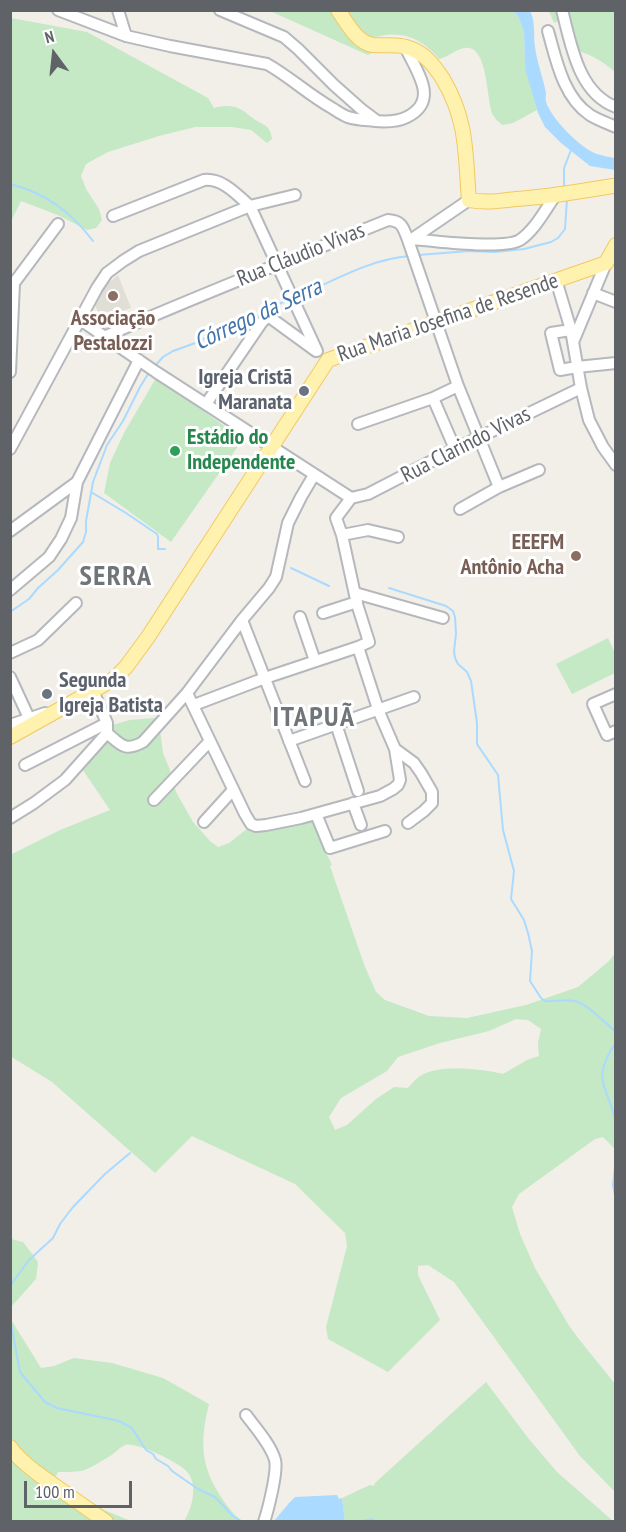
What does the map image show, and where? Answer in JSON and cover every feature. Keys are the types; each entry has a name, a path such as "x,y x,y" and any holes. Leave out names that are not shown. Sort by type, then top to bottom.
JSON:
{"main road":[{"path":"338,10 357,37 365,43 405,46 420,51 429,59 450,91 463,127 469,200 491,201 562,194 615,183"},
{"path":"606,263 615,244"},
{"name":"Rua Maria Josefina de Resende","path":"33,719 68,704 114,679 126,667 328,360 606,263"},
{"path":"10,737 33,719"},
{"path":"10,1448 29,1467 55,1487 106,1521"}],"street":[{"path":"58,10 126,36 267,64 315,99 346,116 358,119 391,122 403,119 411,115 423,102 425,96 423,87 405,46"},
{"path":"118,10 126,36"},
{"path":"220,10 284,37 334,86 378,121"},
{"path":"562,10 579,67 597,96 615,107"},
{"path":"548,31 561,74 578,105 589,114 615,127"},
{"path":"113,216 196,183 217,180 250,206 317,351"},
{"path":"410,243 511,243 519,240 533,227 562,194"},
{"path":"10,449 79,319 107,273 139,251 250,206 295,195"},
{"path":"410,243 469,200"},
{"name":"Rua Cláudio Vivas","path":"106,336 277,264 388,220 396,220 401,224 410,243 458,386 499,488"},
{"path":"10,372 12,282 58,224"},
{"path":"573,342 606,263"},
{"path":"556,280 571,330 580,388 589,420 615,465"},
{"path":"593,293 615,302"},
{"path":"206,404 268,316 328,360"},
{"path":"79,319 147,366 351,498 336,518 369,642 194,705"},
{"path":"571,330 551,333 560,370 615,363"},
{"path":"10,591 49,557 62,539 71,518 77,482 147,366"},
{"path":"358,424 433,398 458,386"},
{"name":"Rua Clarindo Vivas","path":"351,498 368,494 580,388"},
{"path":"433,398 455,449"},
{"path":"460,509 539,470"},
{"path":"93,690 107,728 122,746 136,746 143,742 187,693 269,588 276,577 288,523 314,475"},
{"path":"10,531 77,482"},
{"path":"342,535 368,530 398,537"},
{"path":"323,613 356,597 443,618"},
{"path":"10,653 38,640 76,603"},
{"path":"300,617 315,661"},
{"path":"242,620 305,781"},
{"path":"187,693 251,824 266,825 316,814 380,796 393,789 400,780 395,749 378,709 358,647"},
{"path":"10,677 33,719"},
{"path":"611,733 593,704 615,694"},
{"path":"290,741 414,697"},
{"name":"Rua Maria Josefina de Resende","path":"10,725 33,719"},
{"path":"336,724 358,791"},
{"path":"25,765 107,728"},
{"path":"10,818 65,780 107,728"},
{"path":"154,800 210,741"},
{"path":"395,749 414,763 432,792 432,803 408,823"},
{"path":"204,822 233,790"},
{"path":"353,803 362,825"},
{"path":"316,814 330,848 386,831"},
{"path":"246,1415 271,1450 276,1462 264,1521"}],"shaded area":[{"name":"Associação Pestalozzi","path":"118,275 131,308 119,312 122,322 105,328 95,305 104,287"}],"green space":[{"path":"270,11 333,11 347,35 381,48 368,55"},
{"path":"347,11 513,11 518,16 524,32 525,64 537,110 513,123 502,125 493,115 482,63 478,54 472,49 464,48 439,59 423,44 409,37 386,35 375,37 364,34"},
{"path":"549,11 615,11 615,72 595,58 571,50 564,18 554,23"},
{"path":"11,18 87,32 208,98 214,108 228,106 243,111 266,126 272,139 267,143 251,130 232,127 195,127 108,152 86,164 81,176 86,189 99,209 102,220 96,228 87,230 60,216 21,201 11,221"},
{"name":"Estádio do Independente","path":"156,378 243,439 171,542 104,493 110,463 124,433"},
{"path":"608,638 615,653 615,673 572,694 556,664"},
{"path":"154,718 159,722 163,753 176,792 193,822 218,847 229,843 257,821 309,816 332,865 330,866 365,967 376,992 385,1000 429,1016 467,1018 526,1005 578,987 609,961 615,953 615,1149 603,1137 595,1139 519,1194 512,1207 520,1234 535,1268 568,1324 615,1384 615,1492 580,1456 454,1282 428,1265 418,1266 418,1275 440,1320 388,1372 328,1339 326,1327 347,1246 345,1233 295,1184 192,1136 155,1173 52,1082 10,1056 10,855 60,830 110,810 76,760 106,727 130,720","holes":["516,1019 528,1020 541,1029 538,1043 539,1056 503,1074 454,1068 426,1073 418,1077 408,1088 394,1087 376,1099 347,1125 335,1130 329,1117 341,1098 387,1071 398,1057 440,1043 489,1031"]},
{"path":"11,1239 23,1242 38,1262 36,1279 11,1307"},
{"path":"10,1318 41,1368 54,1366 74,1358 112,1363 163,1378 209,1404 203,1441 209,1474 221,1497 233,1513 243,1521 184,1521 193,1497 193,1484 188,1473 158,1454 138,1446 125,1445 88,1469 58,1472 55,1478 104,1510 131,1521 11,1521"},
{"path":"486,1382 557,1472 613,1521 345,1521 342,1498 370,1485 374,1486"}],"water":[{"path":"513,11 530,11 532,15 534,42 549,109 560,124 583,146 597,154 615,158 615,170 590,166 545,127 538,113 526,72 524,32 518,16"},
{"path":"337,1495 339,1499 342,1498 345,1521 274,1521 295,1497"}],"waterway":[{"name":"Córrego da Serra","path":"564,188 564,168 571,150"},
{"path":"10,184 35,193 57,205 76,221 93,241"},
{"name":"Córrego da Serra","path":"418,255 469,251 495,252 524,249 551,242 558,238 565,229 567,199"},
{"name":"Córrego da Serra","path":"297,297 366,266 410,256"},
{"name":"Córrego da Serra","path":"154,367 163,357 173,351 201,341 210,334 241,325 273,306 289,300"},
{"name":"Córrego da Serra","path":"10,612 29,599 83,542 93,482 107,445 150,371"},
{"path":"91,492 157,534 158,549 165,549"},
{"path":"291,568 329,586"},
{"path":"389,588 446,606 453,611 456,634 455,658 467,672 471,681 477,723 477,744 498,775 503,830 514,871 511,899 524,920 532,951 530,981 545,1001 567,1000 579,1003 590,1009 616,1032"},
{"path":"616,1042 608,1056 602,1076 616,1124"},
{"path":"10,1286 29,1260 53,1238 73,1207 105,1174 130,1153"},
{"path":"616,1158 613,1185 616,1200"},
{"path":"10,1319 20,1372 45,1402 57,1408 119,1421 132,1428 146,1450 156,1459 198,1489 215,1497 242,1522"},
{"path":"359,1522 372,1519 377,1522"}],"place":[{"name":"Associação Pestalozzi","path":"113,296"},
{"name":"Igreja Cristã Maranata","path":"304,391"},
{"name":"Estádio do Independente","path":"175,451"},
{"name":"EEEFM Antônio Acha","path":"576,556"},
{"name":"Segunda Igreja Batista","path":"47,694"}],"district":[{"name":"SERRA","path":"116,577"},
{"name":"ITAPUÃ","path":"314,718"}]}
